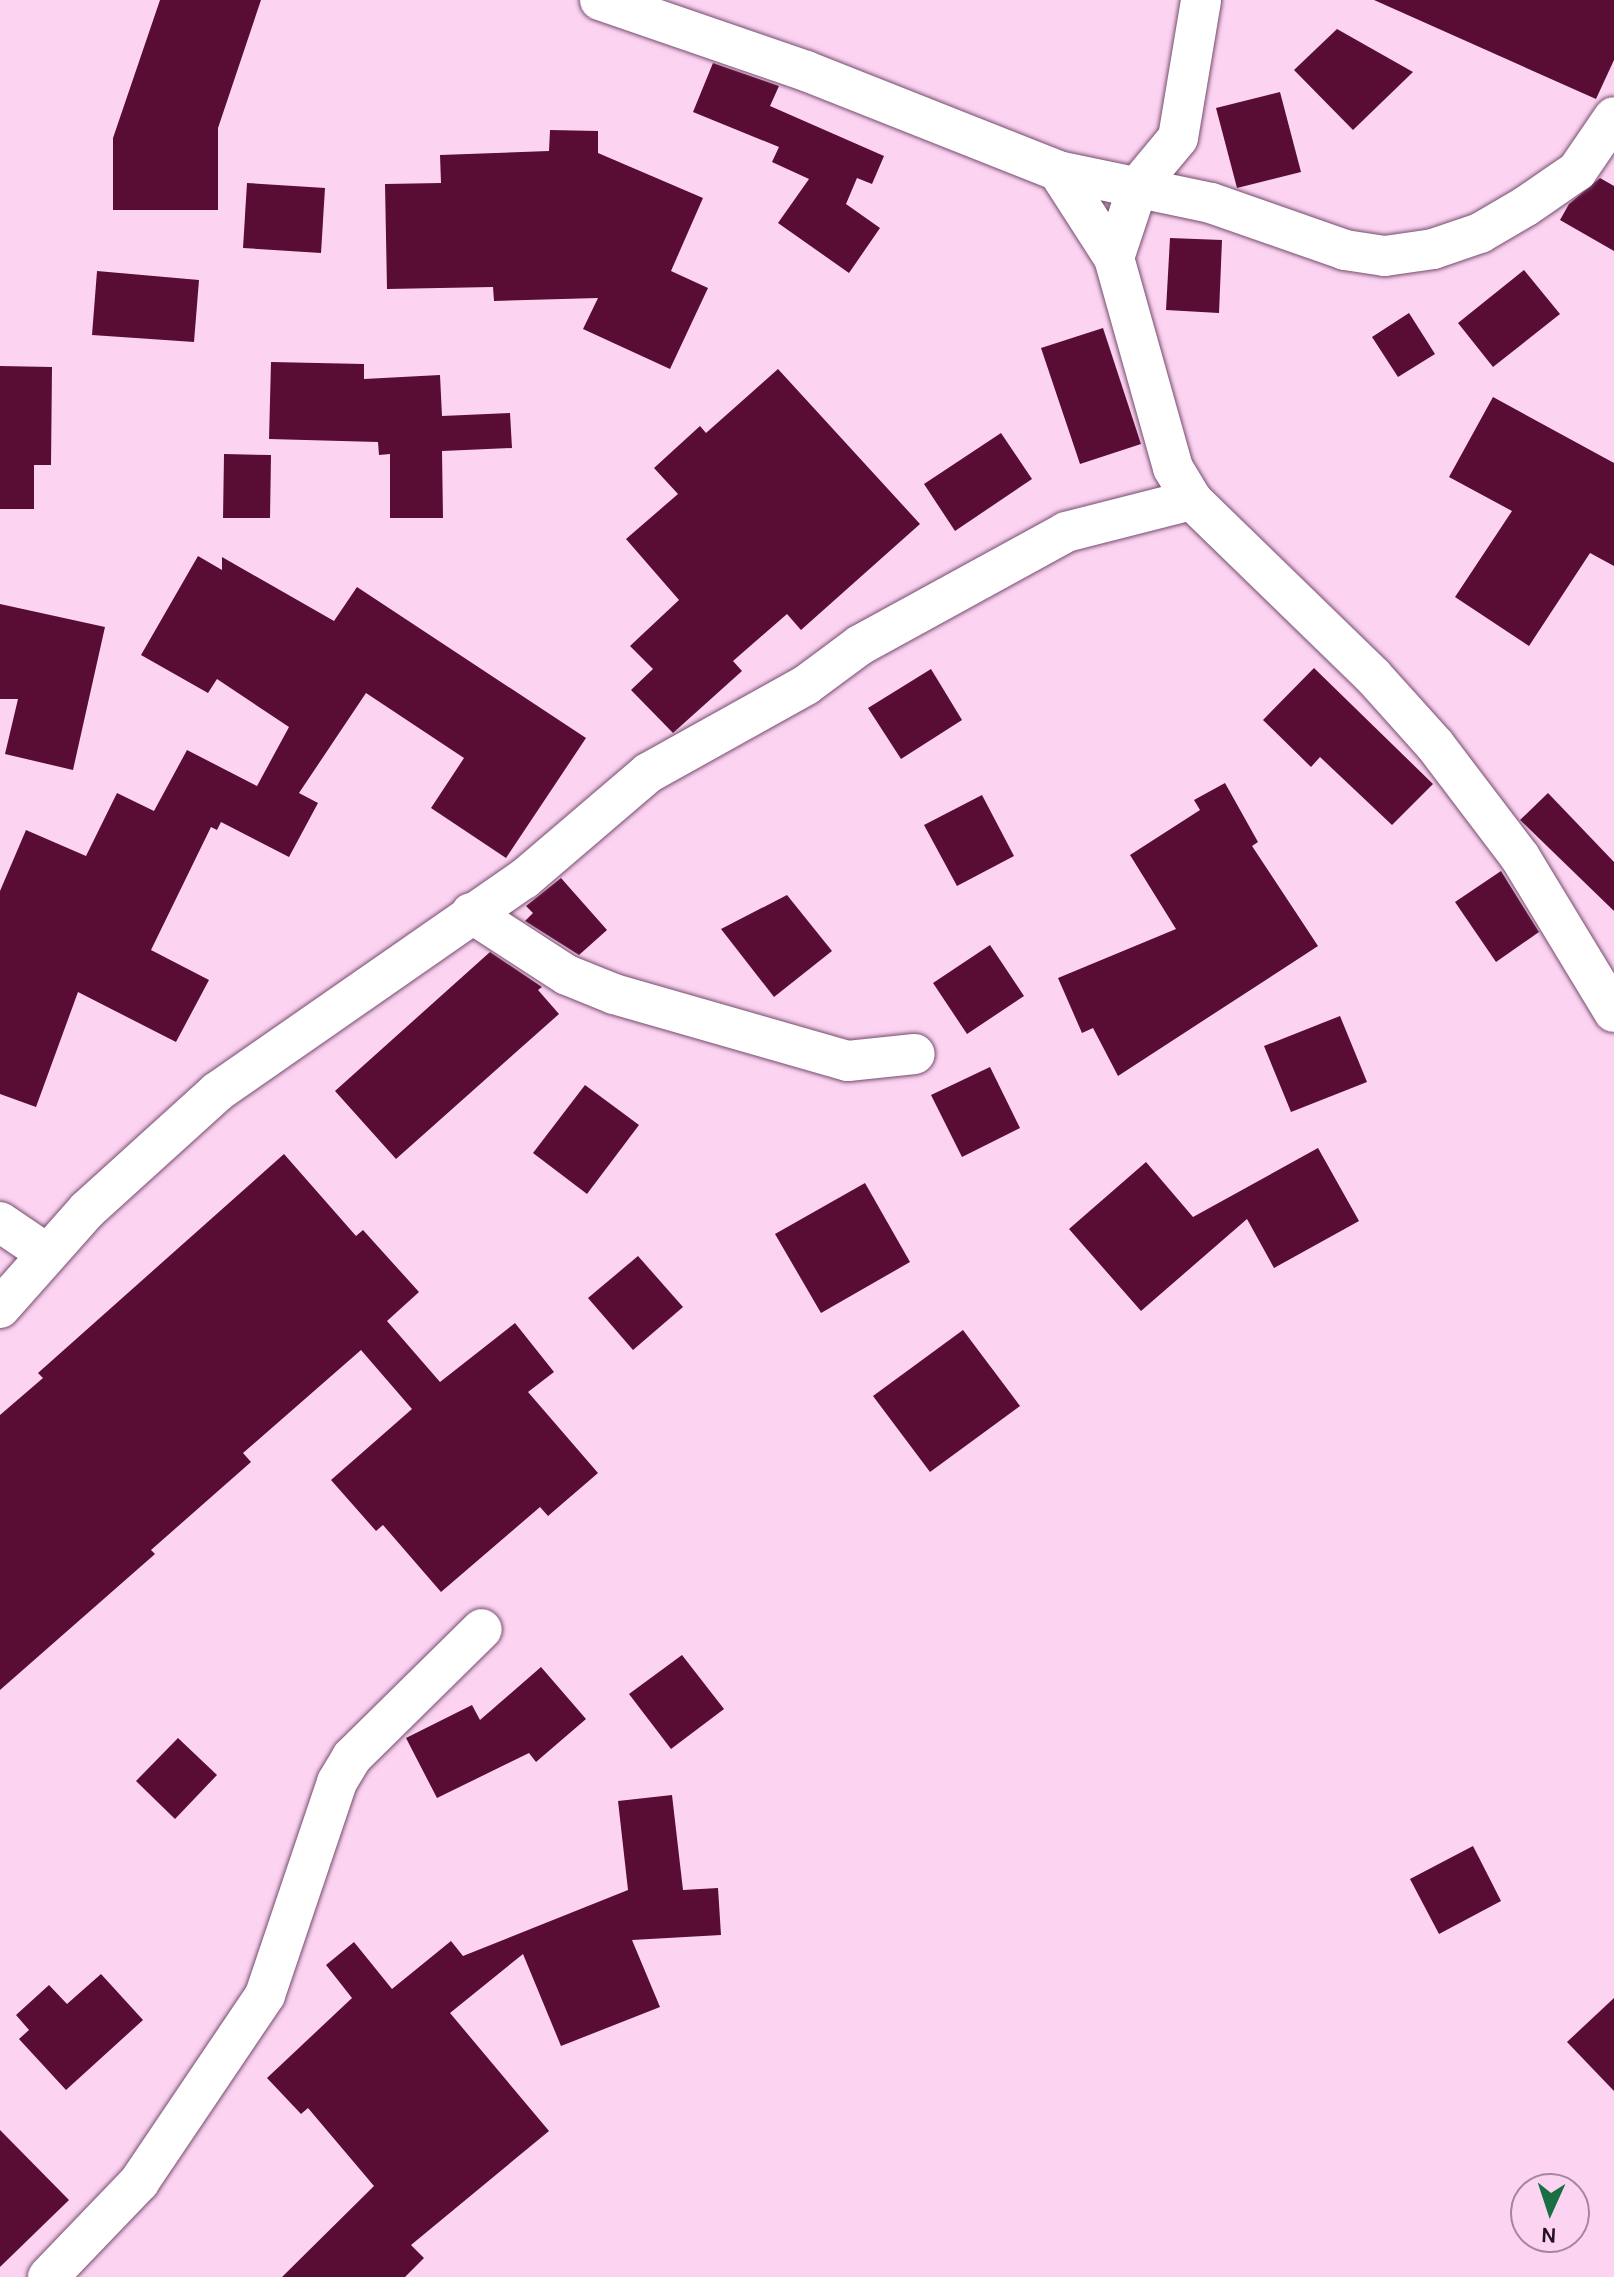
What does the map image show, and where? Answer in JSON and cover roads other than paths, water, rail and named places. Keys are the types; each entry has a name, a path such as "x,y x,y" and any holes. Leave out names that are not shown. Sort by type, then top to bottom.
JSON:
{"street":[{"path":"600,0 806,71 1058,171 1138,186 1245,212 1345,250 1385,256 1433,249 1480,233 1577,171 1614,117"},
{"path":"1114,258 1138,186 1178,138 1201,0"},
{"path":"1058,171 1114,258 1173,468 1192,500 1373,676 1435,745 1520,857 1614,1012"},
{"path":"0,1308 87,1210 217,1092 524,879 648,773 806,685 860,645 1066,532 1192,500"},
{"path":"471,913 567,975 614,994 848,1061 915,1054"},
{"path":"0,1222 47,1254"},
{"path":"48,2277 139,2182 265,1995 337,1782 352,1757 482,1629"}]}
